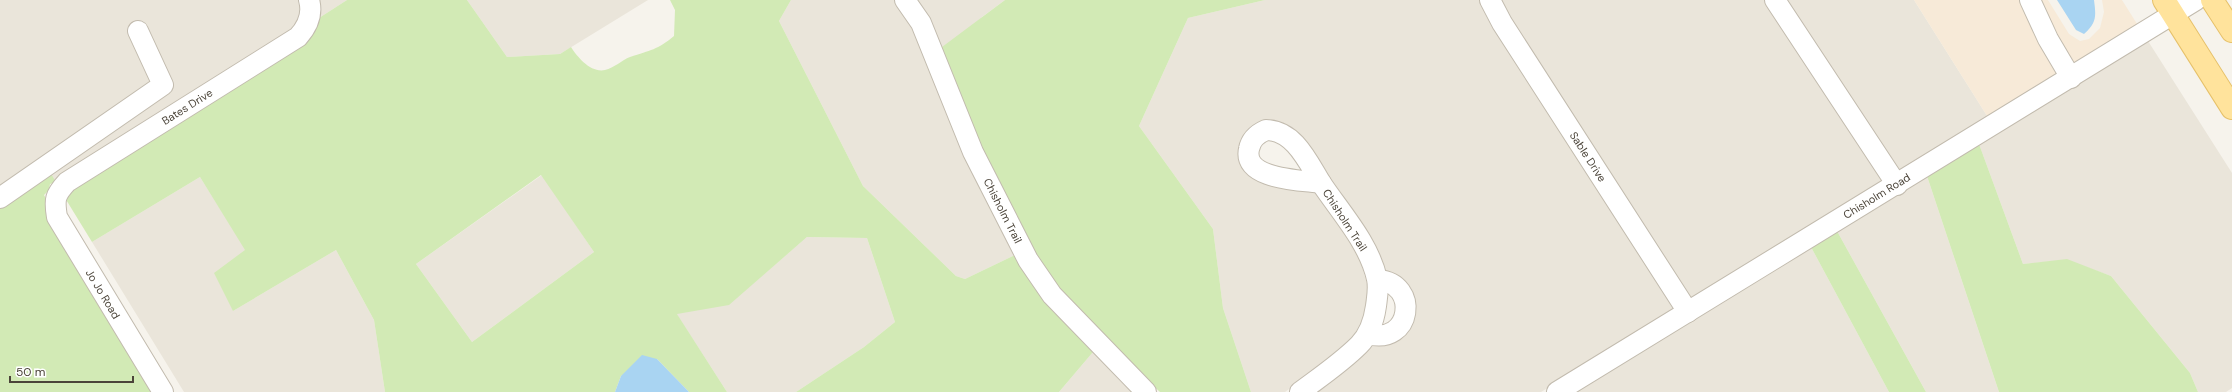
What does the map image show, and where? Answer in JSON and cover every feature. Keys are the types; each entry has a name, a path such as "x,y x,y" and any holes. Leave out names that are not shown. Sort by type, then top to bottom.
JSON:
{"main road":[{"path":"2212,0 2232,31"},
{"path":"2169,8 2232,108"},
{"path":"2208,71 2232,88"}],"street":[{"name":"Chisholm Trail","path":"905,0 921,23 973,152 1028,260 1052,295 1146,392"},
{"name":"Sable Drive","path":"1490,0 1502,23 1688,312"},
{"path":"1775,0 1897,185"},
{"path":"2030,0 2048,39 2071,78"},
{"name":"Chisholm Road","path":"1557,392 2071,78 2169,8 2196,0"},
{"name":"Bates Drive","path":"57,193 67,182 298,37 306,28 310,8"},
{"path":"8,193 163,85 138,31"},
{"name":"Chisholm Trail","path":"1300,392 1336,366 1360,344 1368,334 1375,314 1378,280 1363,244 1321,183"},
{"name":"Jo Jo Road","path":"57,193 55,203 57,216 163,392"},
{"path":"1368,334 1376,336 1387,335 1397,329 1404,321 1406,310 1405,299 1399,290 1390,283 1378,280"}],"shaded area":[{"path":"0,0 298,0 301,16 293,30 56,182 0,188"},
{"path":"319,0 347,0 319,18 321,9 319,8"},
{"path":"467,0 648,0 560,54 507,57"},
{"path":"791,0 894,0 913,28 1015,255 965,279 956,276 863,186 779,21"},
{"path":"917,0 1005,0 982,17 949,66"},
{"path":"1265,0 1479,0 1493,28 1675,310 1541,392 1314,392 1371,344 1412,322 1415,308 1414,297 1385,272 1307,143 1294,129 1281,122 1263,122 1239,149 1242,166 1249,176 1261,183 1315,191 1355,249 1361,263 1368,288 1366,314 1359,331 1330,359 1285,392 1251,392 1223,308 1213,229 1139,126 1188,18"},
{"path":"1500,0 1764,0 1884,183 1691,300 1510,19"},
{"path":"1786,0 1914,0 1989,119 1900,173"},
{"path":"1914,0 2048,0 2069,34 2080,41 2089,39 2100,28 2104,12 2102,0 2122,0 2139,27 1989,119"},
{"path":"2148,41 2232,173 2232,388 2226,392 2198,392 2190,373 2111,276 2067,260 2023,264 1979,144"},
{"path":"542,175 594,252 472,342 416,264"},
{"path":"1927,176 1999,392 1926,392 1837,231"},
{"path":"200,177 246,250 233,311 336,250 374,320 385,392 184,392 92,242"},
{"path":"807,237 867,238 895,322 864,347 796,392 727,392 676,313 729,304"},
{"path":"1811,247 1889,392 1573,392"},
{"path":"1093,352 1123,384 1132,392 1059,392"}],"green space":[{"path":"347,0 467,0 507,57 560,54 571,47 585,64 595,69 605,70 630,57 654,49 674,36 675,10 670,0 791,0 779,21 863,186 956,276 965,279 1015,255 1044,301 1093,352 1059,392 796,392 864,347 895,322 867,238 807,237 729,305 677,314 727,392 689,392 657,359 621,376 615,392 385,392 374,320 336,250 233,311 214,273 245,250 200,177 92,242 65,198 73,188 319,23 319,18","holes":["541,175 594,252 472,342 416,264"]},
{"path":"1005,0 1265,0 1188,18 1139,126 1213,229 1223,308 1251,392 1160,392 1137,371 1060,290 1036,255 982,148 942,47"},
{"path":"1979,144 2023,264 2067,259 2111,276 2190,373 2198,392 1999,392 1927,176"},
{"path":"45,164 56,182 50,184 49,190 44,195 152,392 0,392 0,208 28,190"},
{"path":"1837,231 1926,392 1889,392 1811,247"}],"water":[{"path":"2057,0 2094,0 2095,19 2084,34 2076,30"},
{"path":"642,355 657,359 689,392 615,392 621,376"}]}
